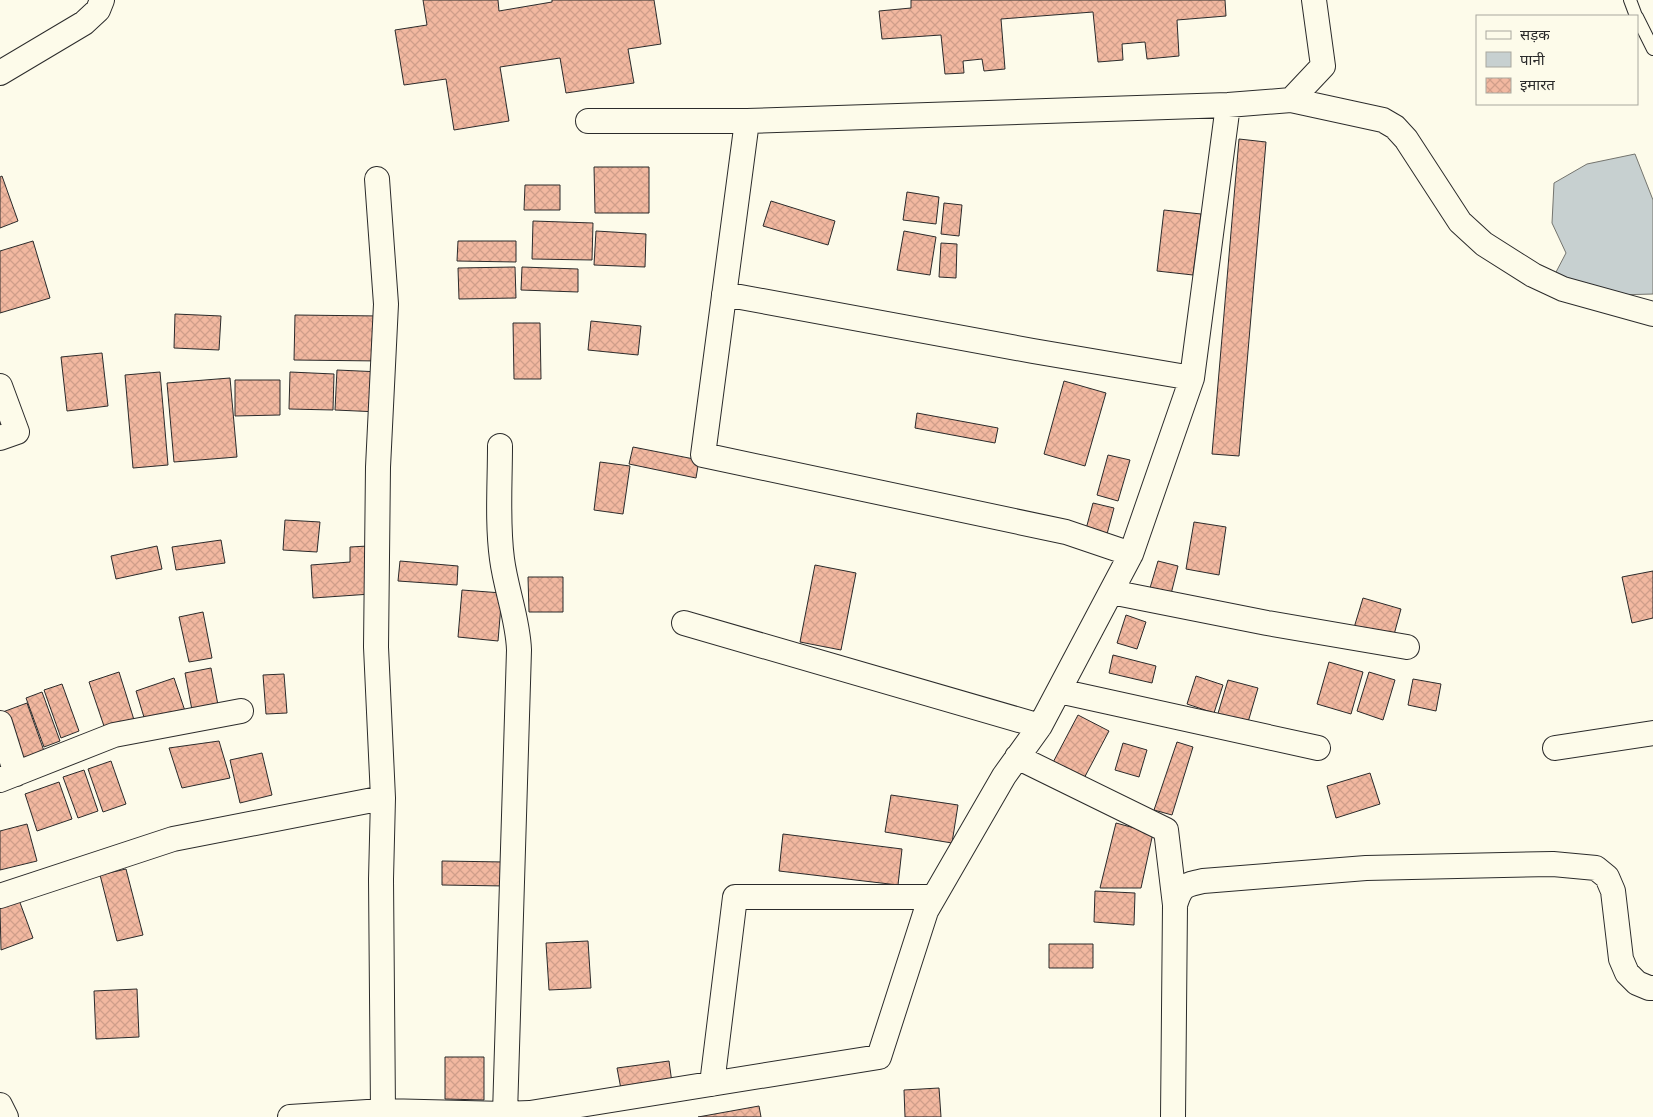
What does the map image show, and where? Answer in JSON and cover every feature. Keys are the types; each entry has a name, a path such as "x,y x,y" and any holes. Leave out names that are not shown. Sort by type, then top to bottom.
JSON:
{"street":[{"path":"0,73 84,23 98,10 102,0"},
{"path":"1291,100 1323,66 1314,0"},
{"path":"588,120 747,121 1228,105 1291,100 1358,113 1383,120 1395,127 1406,138 1460,222 1484,244 1533,275 1563,289 1653,314"},
{"path":"290,1117 383,1111 530,1113 879,1057 926,911 1004,776 1040,726 1131,554 1192,378 1228,105"},
{"path":"747,121 703,455 1066,532 1131,554"},
{"path":"377,179 386,304 378,467 376,647 383,798 381,879 383,1111"},
{"path":"724,294 1033,351 1192,378"},
{"path":"0,386 17,432 0,438"},
{"path":"500,446 502,558 518,631 519,650 506,1114"},
{"path":"1111,592 1267,623 1407,647"},
{"path":"684,623 1040,726"},
{"path":"1059,691 1318,748"},
{"path":"0,723 8,777 114,735 241,712"},
{"path":"1555,748 1653,733"},
{"path":"1017,758 1166,830 1176,905 1173,1117"},
{"path":"0,896 173,839 383,798"},
{"path":"1176,905 1179,893 1186,884 1202,881 1366,868 1554,864 1596,868 1607,877 1613,891 1621,959 1627,973 1637,984 1653,988"},
{"path":"712,1084 735,897 934,897"},
{"path":"0,1105 6,1117"}],"lane":[{"path":"1630,0 1635,15"},
{"path":"1638,21 1653,49"}],"water":[{"path":"1635,154 1653,200 1653,294 1616,295 1555,274 1566,253 1552,223 1554,183 1587,164"}],"building":[{"path":"423,0 498,0 499,11 552,2 552,0 654,0 661,44 628,49 634,83 566,93 560,58 500,67 509,121 454,130 446,79 404,85 395,30 427,25"},
{"path":"911,0 1225,0 1226,16 1177,20 1179,56 1147,59 1145,42 1122,44 1123,60 1098,62 1093,12 1001,19 1005,69 984,71 982,59 963,61 964,73 945,74 941,35 882,39 879,11 911,8"},
{"path":"1239,139 1266,142 1239,456 1212,454"},
{"path":"594,167 649,167 649,213 595,213"},
{"path":"2,176 18,221 0,228 0,177"},
{"path":"525,185 560,185 560,210 524,210"},
{"path":"907,192 939,197 936,224 903,220"},
{"path":"771,201 835,221 828,245 763,226"},
{"path":"944,203 962,205 959,236 941,234"},
{"path":"1164,210 1201,214 1193,275 1157,271"},
{"path":"533,221 593,223 592,260 532,259"},
{"path":"596,231 646,234 645,267 594,265"},
{"path":"904,231 936,237 930,275 897,270"},
{"path":"33,241 50,298 0,313 0,251"},
{"path":"458,241 516,241 516,262 457,261"},
{"path":"941,243 957,244 956,278 939,277"},
{"path":"515,267 516,298 459,299 458,268"},
{"path":"522,267 578,269 578,292 521,290"},
{"path":"175,314 221,316 219,350 174,348"},
{"path":"295,315 380,316 380,361 294,360"},
{"path":"591,321 641,326 638,355 588,350"},
{"path":"513,323 540,323 541,379 514,379"},
{"path":"102,353 108,406 67,411 61,357"},
{"path":"337,370 381,372 379,412 335,410"},
{"path":"160,372 168,465 133,468 125,375"},
{"path":"290,372 334,374 333,410 289,409"},
{"path":"230,378 237,457 174,462 167,383"},
{"path":"235,380 280,380 280,415 235,416"},
{"path":"1064,381 1106,393 1085,466 1044,454"},
{"path":"917,413 998,428 995,443 915,428"},
{"path":"633,447 699,460 696,478 629,464"},
{"path":"1108,455 1130,460 1118,501 1097,495"},
{"path":"600,462 630,466 623,514 594,510"},
{"path":"1093,503 1114,508 1107,534 1086,529"},
{"path":"285,520 320,522 317,552 283,550"},
{"path":"1194,522 1226,527 1219,575 1186,569"},
{"path":"221,540 225,563 176,570 172,547"},
{"path":"157,546 162,569 116,579 111,556"},
{"path":"368,546 371,594 313,598 311,565 350,562 350,547"},
{"path":"400,561 458,566 457,585 398,581"},
{"path":"1158,561 1178,566 1171,594 1150,588"},
{"path":"815,565 856,573 841,650 800,642"},
{"path":"1653,571 1653,618 1632,623 1622,577"},
{"path":"528,577 563,577 563,612 529,612"},
{"path":"462,590 502,593 498,641 458,637"},
{"path":"1363,598 1401,609 1392,642 1353,631"},
{"path":"203,612 212,658 189,662 179,617"},
{"path":"1126,615 1146,622 1137,649 1117,643"},
{"path":"1113,655 1156,666 1152,683 1109,673"},
{"path":"1329,662 1363,672 1351,714 1317,704"},
{"path":"211,668 218,705 192,710 185,673"},
{"path":"119,672 135,723 106,732 89,682"},
{"path":"1369,672 1395,680 1383,720 1357,711"},
{"path":"284,674 287,713 266,714 263,675"},
{"path":"1196,676 1223,685 1214,713 1187,704"},
{"path":"174,678 186,714 147,727 136,691"},
{"path":"1413,679 1441,684 1436,711 1408,705"},
{"path":"1228,680 1258,688 1246,729 1216,720"},
{"path":"62,684 79,731 61,738 44,690"},
{"path":"42,692 60,741 44,747 26,698"},
{"path":"27,703 44,751 18,761 0,713"},
{"path":"1078,715 1109,731 1080,786 1049,770"},
{"path":"219,741 230,778 182,788 169,748"},
{"path":"1177,742 1193,747 1172,815 1154,810"},
{"path":"1123,743 1147,750 1139,777 1115,770"},
{"path":"262,753 272,795 240,803 230,760"},
{"path":"111,761 126,804 103,812 88,769"},
{"path":"84,770 98,811 78,818 63,777"},
{"path":"1370,773 1380,804 1336,818 1327,786"},
{"path":"59,782 72,819 37,831 25,794"},
{"path":"891,795 958,805 952,843 885,832"},
{"path":"1116,823 1153,833 1141,888 1100,888"},
{"path":"27,824 37,861 0,870 0,831"},
{"path":"783,834 902,849 898,885 779,871"},
{"path":"442,861 505,862 505,886 442,885"},
{"path":"126,869 143,935 117,941 100,875"},
{"path":"1095,891 1135,893 1134,925 1094,922"},
{"path":"19,900 33,938 1,950 0,908"},
{"path":"588,941 591,988 549,990 546,943"},
{"path":"1049,944 1093,944 1093,968 1049,968"},
{"path":"137,989 139,1037 96,1039 94,991"},
{"path":"445,1057 484,1057 484,1100 445,1099"},
{"path":"669,1061 672,1083 621,1089 617,1068"},
{"path":"939,1088 941,1117 905,1117 904,1090"},
{"path":"759,1106 761,1117 698,1117"}]}
